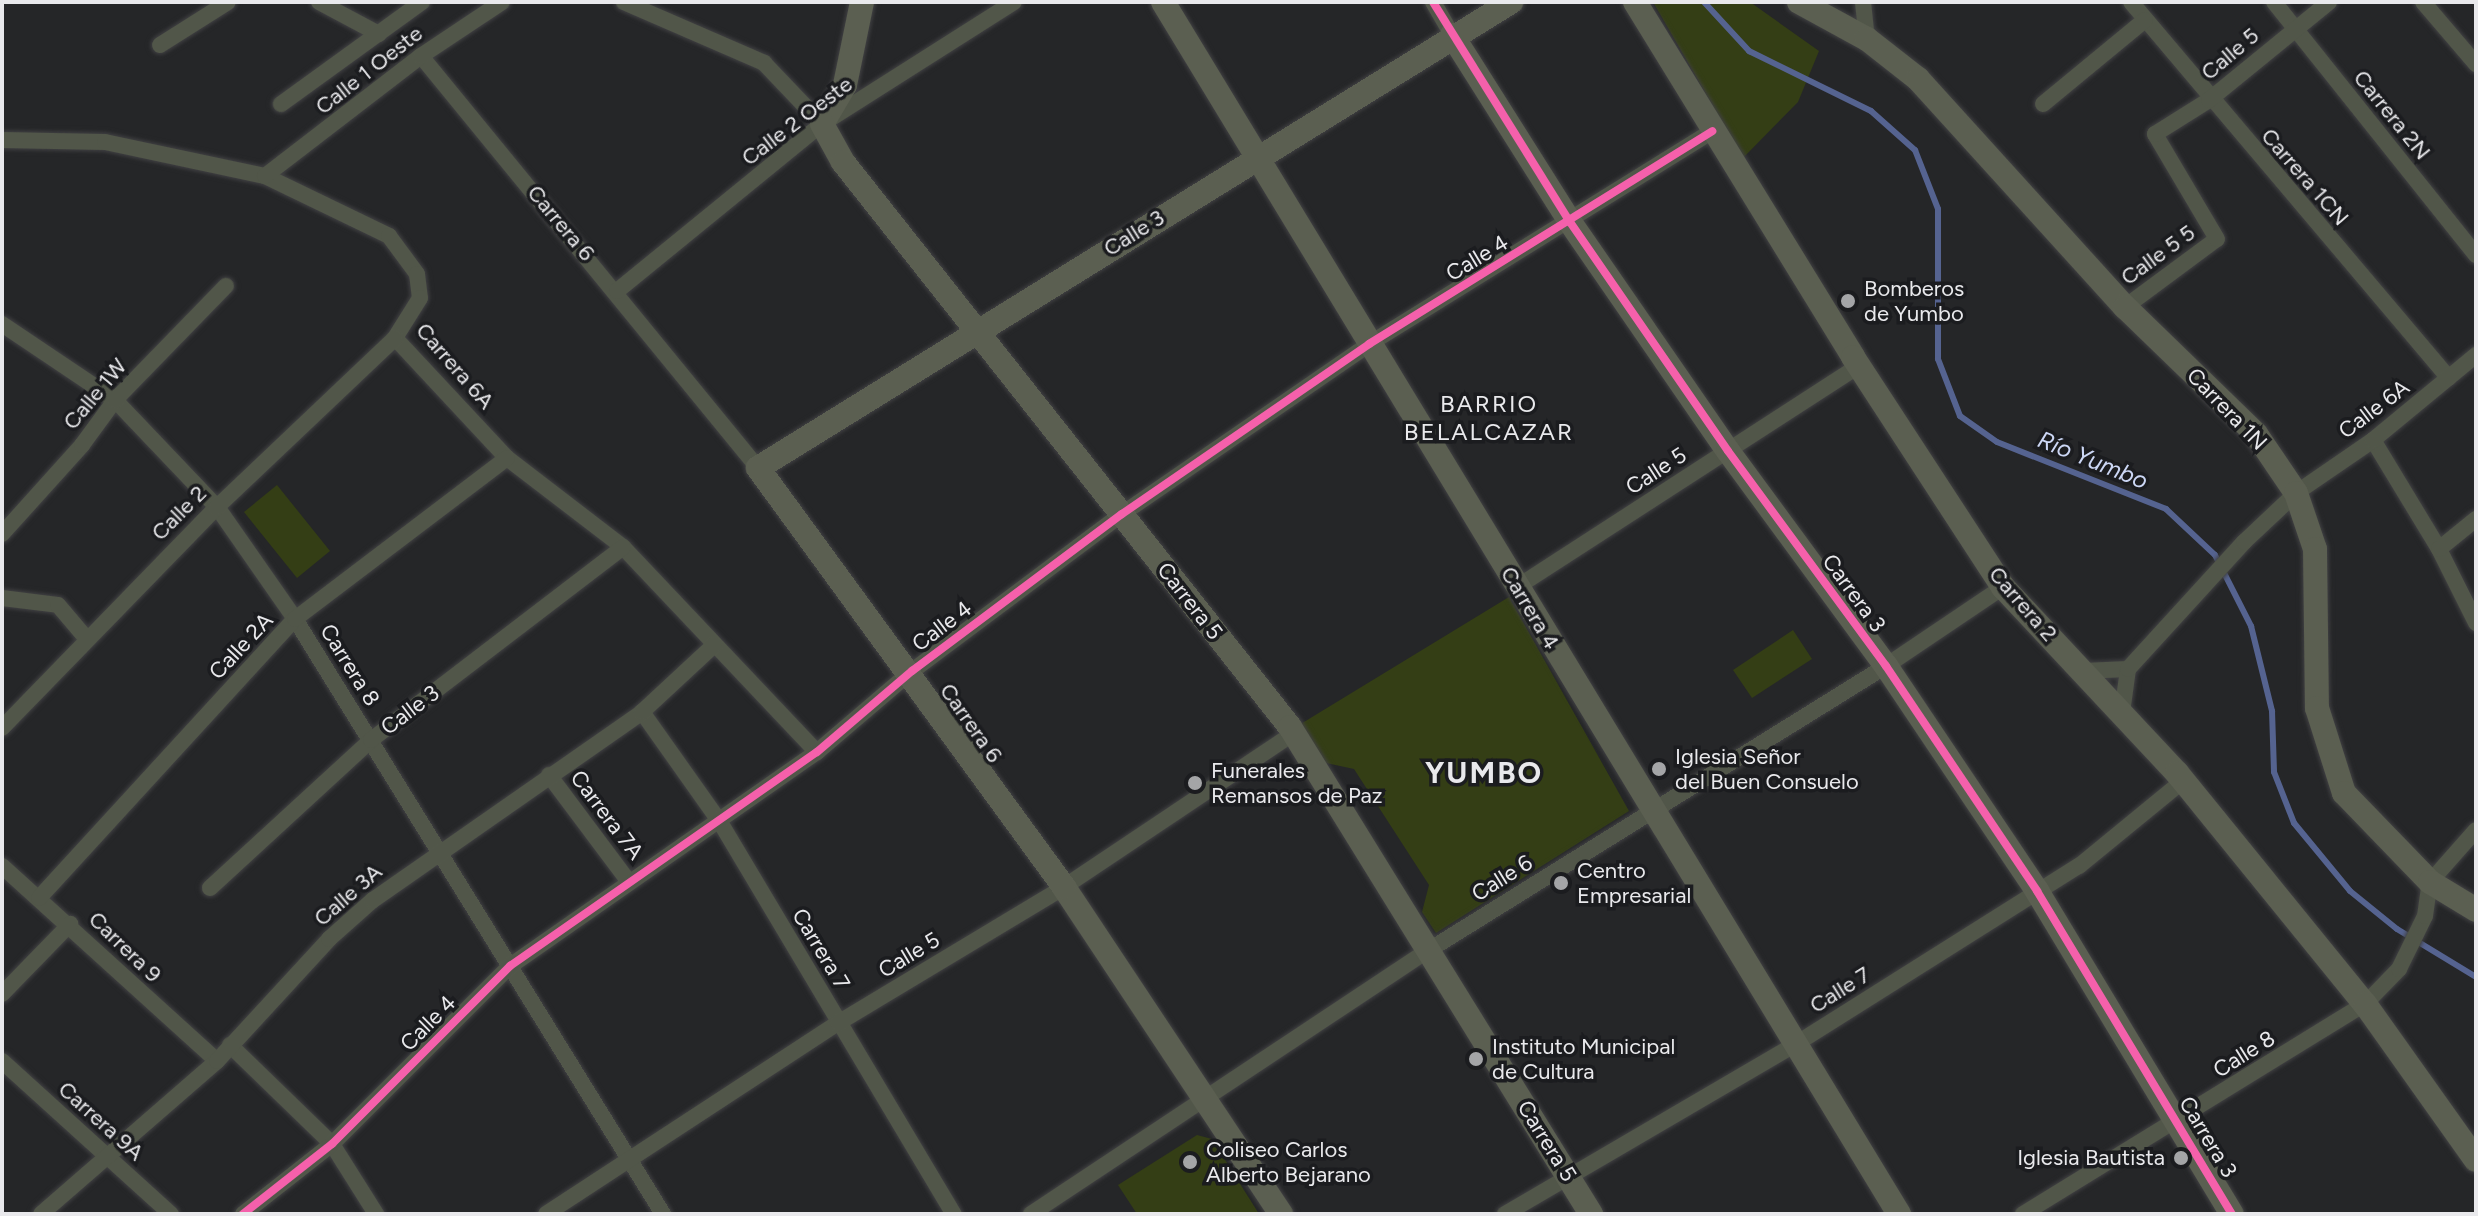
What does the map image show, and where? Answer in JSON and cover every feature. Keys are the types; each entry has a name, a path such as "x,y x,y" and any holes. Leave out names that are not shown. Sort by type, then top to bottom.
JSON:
{"street":[{"path":"160,45 228,2"},
{"path":"319,2 379,34"},
{"name":"Calle 1 Oeste","path":"281,104 422,2"},
{"name":"Calle 1 Oeste","path":"265,176 421,56 502,2"},
{"path":"624,2 764,63 822,124 845,85 862,2"},
{"name":"Calle 2 Oeste","path":"617,291 822,124 1014,2"},
{"name":"Carrera 4","path":"1163,2 1517,587 1799,1042 1899,1214"},
{"name":"Carrera 3","path":"1433,2 1570,222 1728,451 1886,666 2037,891 2232,1214"},
{"name":"Calle 3","path":"758,468 1452,35 1511,2"},
{"name":"Carrera 2","path":"1635,2 1859,366 2003,587 2183,781 2365,1004 2476,1160"},
{"name":"Carrera 1N","path":"1799,2 1867,39 1918,79 2125,307 2256,434 2296,493 2315,549 2317,708 2344,793 2430,882 2476,910"},
{"path":"1863,2 1867,39"},
{"name":"Carrera 1CN","path":"2131,2 2209,100 2449,378"},
{"name":"Carrera 2N","path":"2274,2 2476,255"},
{"name":"Calle 5","path":"2217,239 2155,134 2209,100 2329,2"},
{"path":"2423,2 2476,64"},
{"path":"2043,104 2145,20"},
{"name":"Carrera 6","path":"421,56 617,291 758,468 912,671 1064,887 1281,1214"},
{"name":"Carrera 5","path":"822,124 843,162 1294,733 1591,1214"},
{"name":"Calle 4","path":"243,1214 332,1144 510,966 817,752 912,671 1122,514 1369,344 1712,131"},
{"name":"Carrera 6A","path":"2,140 105,142 265,176 389,236 417,274 420,298 395,338 507,458 623,547 817,752"},
{"name":"Calle 5 5","path":"2125,307 2217,239"},
{"name":"Calle 1W","path":"2,534 82,445 115,400 226,286"},
{"name":"Carrera 8","path":"2,324 115,400 217,507 295,619 663,1214"},
{"name":"Calle 2","path":"2,728 86,638 217,507 395,338"},
{"name":"Calle 6A","path":"2128,669 2244,542 2296,493 2373,440 2476,355"},
{"name":"Calle 5","path":"1517,587 1859,366"},
{"path":"2373,440 2439,549 2476,623"},
{"name":"Calle 2A","path":"39,898 295,619 507,458"},
{"path":"2439,549 2476,519"},
{"name":"Calle 3","path":"210,888 371,740 623,547"},
{"name":"Calle 6","path":"1031,1214 1429,950 1886,666 2003,587"},
{"path":"2,598 58,605 86,638"},
{"name":"Calle 3A","path":"41,1214 217,1061 329,939 440,849 642,712 714,645"},
{"path":"2083,671 2128,669 2122,713"},
{"name":"Carrera 7","path":"642,712 720,822 954,1214"},
{"name":"Calle 5","path":"546,1214 838,1023 1064,887 1294,733"},
{"name":"Carrera 7A","path":"549,775 629,882"},
{"name":"Calle 7","path":"1505,1214 1799,1042 2037,891 2113,842 2183,781"},
{"path":"2430,882 2476,830"},
{"name":"Carrera 9","path":"2,866 70,924 217,1061"},
{"name":"Calle 8","path":"2023,1214 2178,1122 2365,1004 2399,969 2425,916 2430,882"},
{"path":"2,994 70,924"},
{"path":"230,1045 332,1144 376,1214"},
{"name":"Carrera 9A","path":"2,1061 171,1214"}],"green space":[{"path":"1653,2 1750,2 1819,51 1798,102 1743,158"},
{"path":"277,485 330,551 297,578 244,512"},
{"path":"1509,597 1629,811 1436,933 1422,912 1429,885 1354,769 1326,763 1299,725"},
{"path":"1793,630 1812,659 1752,698 1733,670"},
{"name":"Coliseo Carlos Alberto Bejarano","path":"1197,1135 1212,1139 1259,1214 1137,1214 1118,1185"}],"waterway":[{"name":"Río Yumbo","path":"1704,2 1749,51 1871,111 1915,150 1938,209 1938,359 1960,416 1997,442 2166,509 2215,555 2251,626 2272,711 2274,772 2294,823 2350,891 2397,929 2476,977"}],"cycle path":[{"path":"1433,2 1570,222 1728,451 1886,666 2037,891 2232,1214"},
{"path":"243,1214 332,1144 510,966 817,752 912,671 1122,514 1369,344 1712,131"}],"place":[{"name":"Bomberos de Yumbo","path":"1848,301"},
{"name":"Iglesia Señor del Buen Consuelo","path":"1659,769"},
{"name":"Funerales Remansos de Paz","path":"1195,783"},
{"name":"Centro Empresarial","path":"1561,883"},
{"name":"Instituto Municipal de Cultura","path":"1476,1059"},
{"name":"Iglesia Bautista","path":"2181,1158"},
{"name":"Coliseo Carlos Alberto Bejarano","path":"1190,1162"}],"district":[{"name":"BARRIO BELALCAZAR","path":"1489,418"},
{"name":"YUMBO","path":"1484,773"}]}
